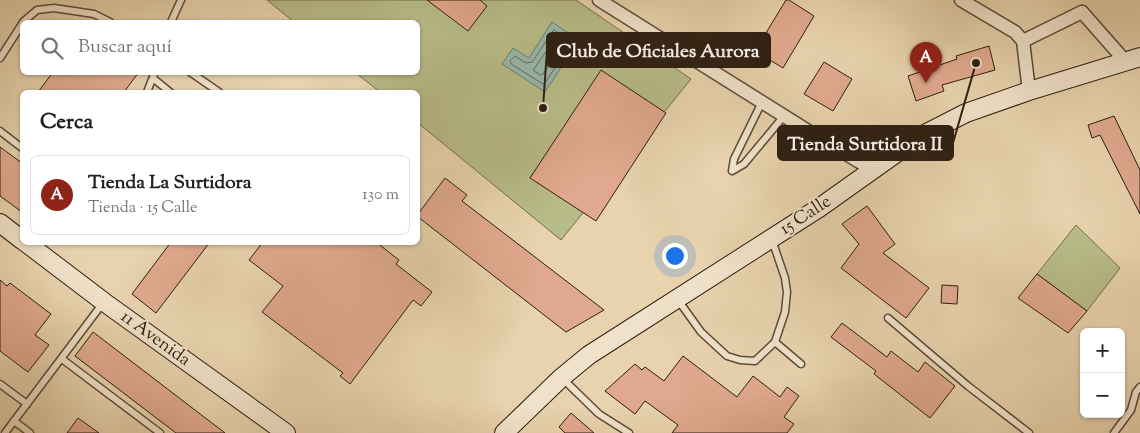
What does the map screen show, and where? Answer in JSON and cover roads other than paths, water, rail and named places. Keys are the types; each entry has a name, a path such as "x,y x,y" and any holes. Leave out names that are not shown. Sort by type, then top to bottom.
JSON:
{"main road":[{"name":"15 Calle","path":"504,433 561,378 589,355 819,208 919,137 966,113 1029,91 1133,59"},
{"path":"0,223 20,238"},
{"name":"11 Avenida","path":"30,245 104,302 286,433"}],"street":[{"path":"600,0 873,170"},
{"path":"961,0 1015,32 1023,41 1029,91"},
{"path":"1023,41 1084,6 1133,59"}],"lane":[{"path":"173,20 180,0"},
{"path":"26,20 37,10 54,8 94,14 106,20"},
{"path":"0,58 20,28"},
{"path":"194,75 216,90"},
{"path":"148,90 154,76 168,90"},
{"path":"762,102 734,159 732,171 744,164 784,116"},
{"path":"0,131 20,146"},
{"path":"677,299 701,332 727,356 740,360 755,361 775,342 785,312 787,292 785,278 772,238"},
{"path":"5,433 104,302"},
{"path":"888,318 968,386 1029,433"},
{"path":"775,342 801,364"},
{"path":"62,359 160,433"},
{"path":"561,378 599,414 630,433"},
{"path":"0,384 27,404"},
{"path":"1114,433 1131,410 1136,392 1140,387"},
{"path":"1131,410 1140,406"},
{"path":"14,421 30,433"}],"water":[{"path":"552,22 579,40 545,92 502,64 513,48 529,58"}],"place":[{"name":"Tienda Surtidora II","path":"976,63"},
{"name":"Tienda La Surtidora","path":"926,83"},
{"name":"Club de Oficiales Aurora","path":"543,108"}]}
